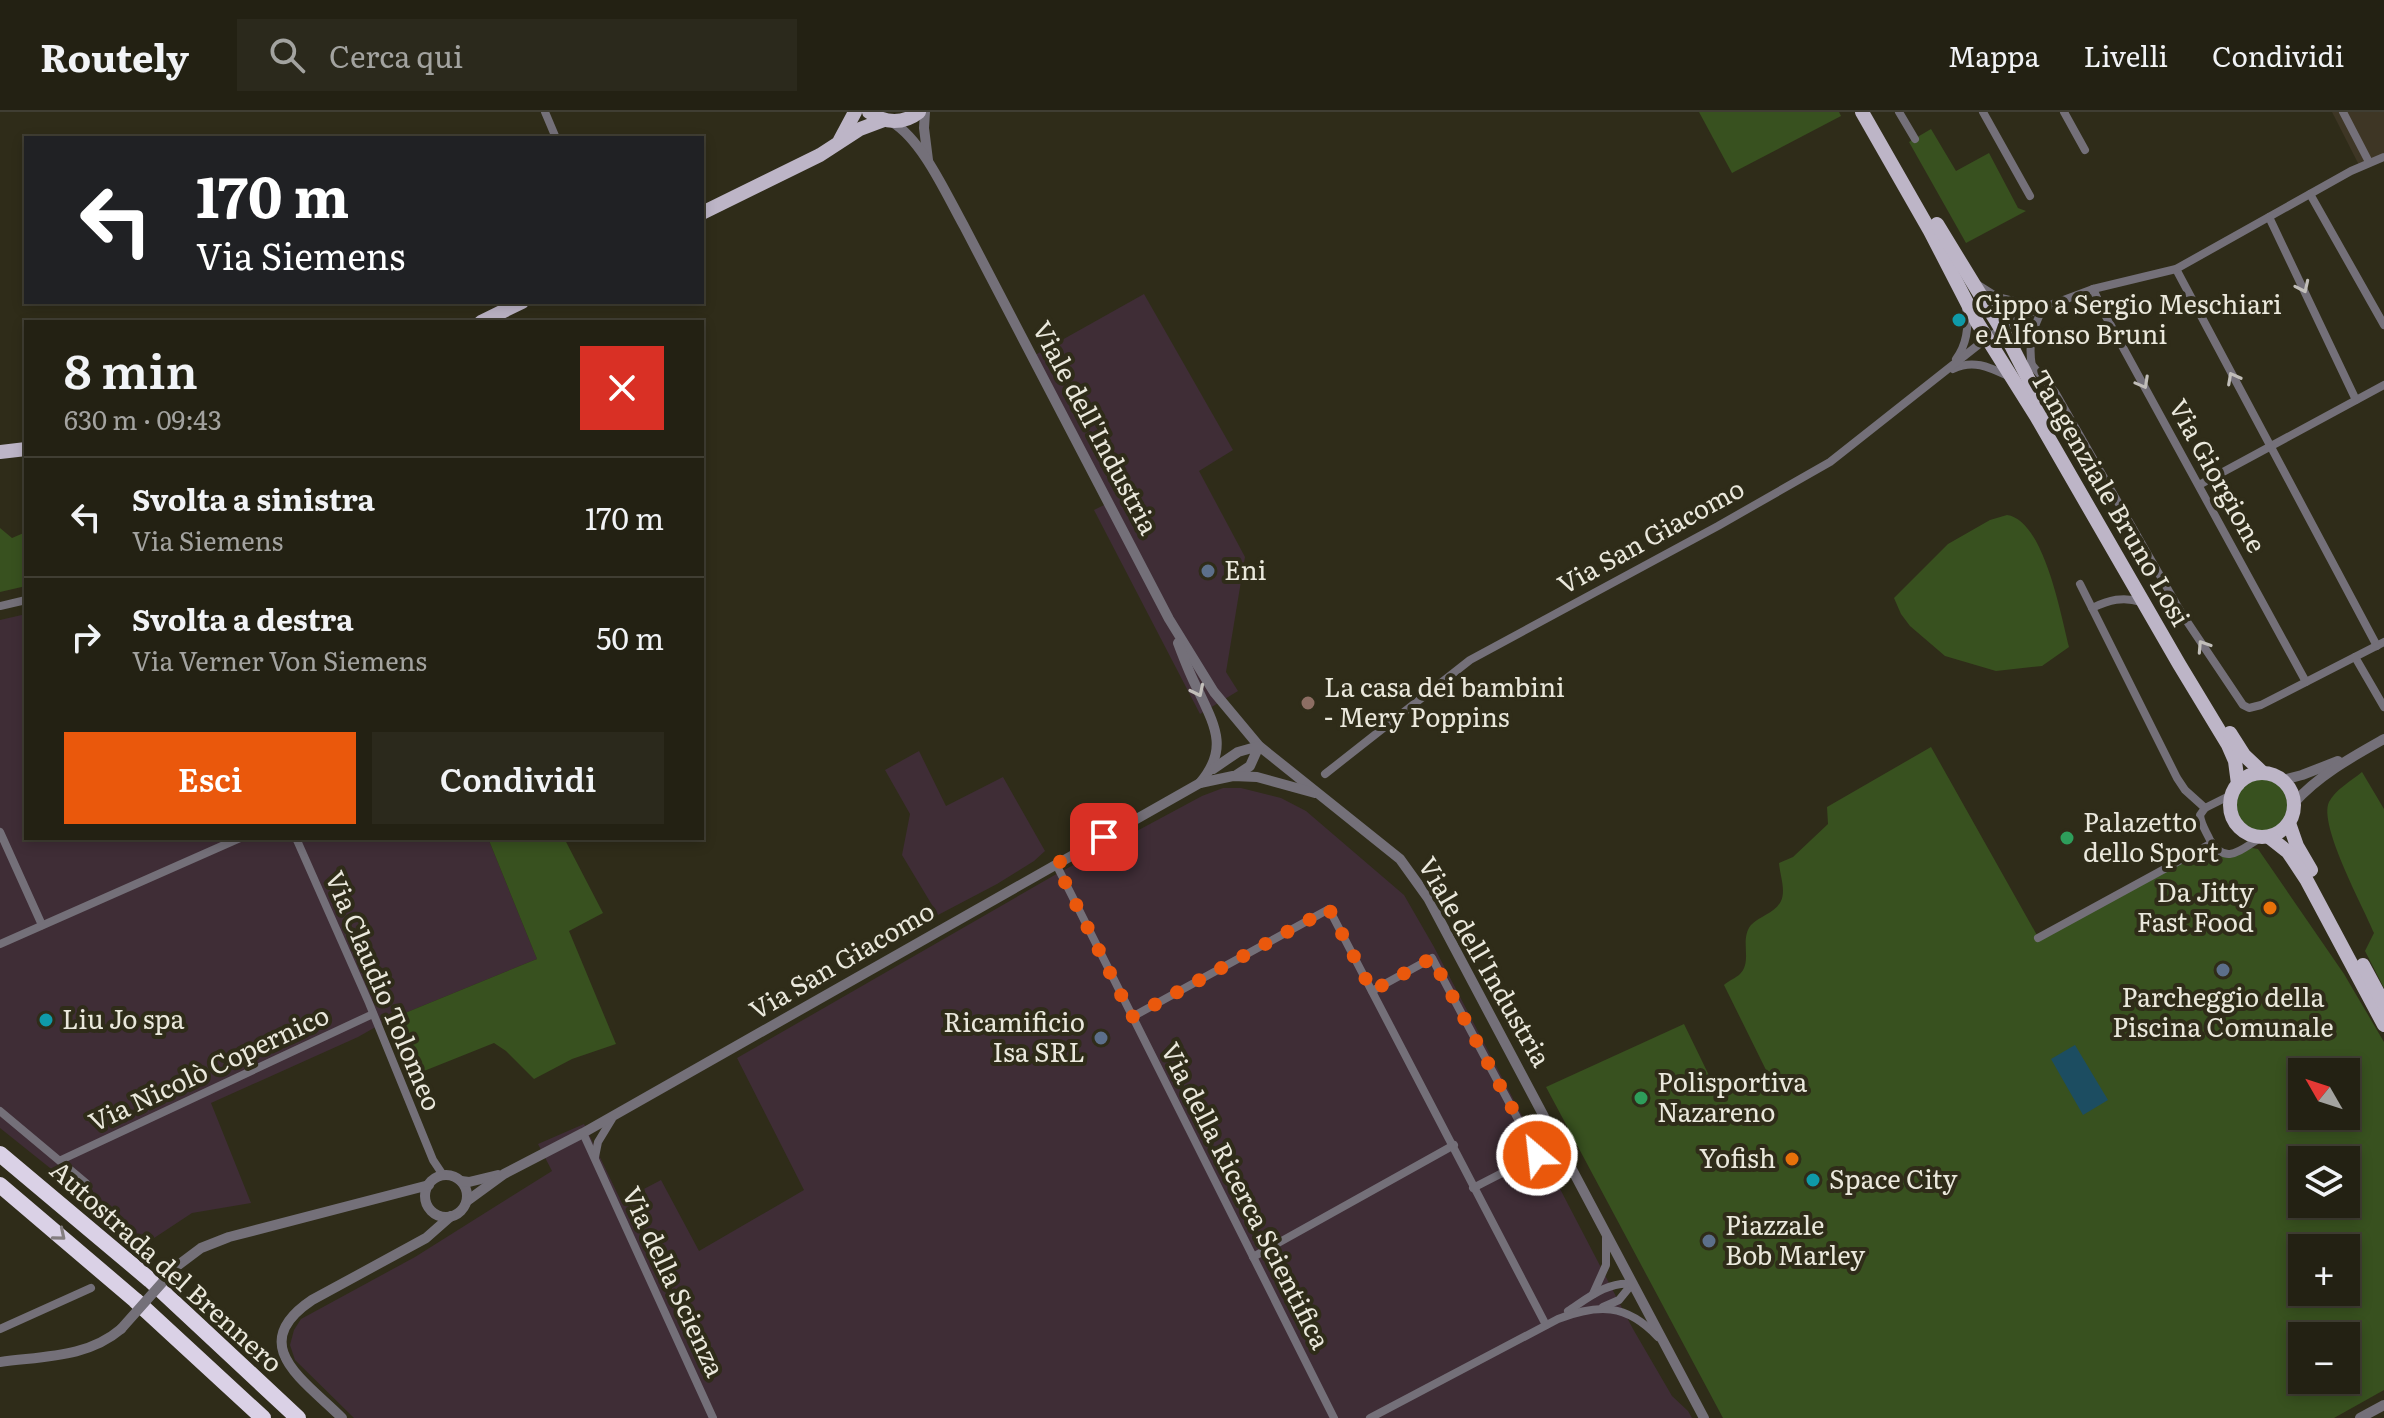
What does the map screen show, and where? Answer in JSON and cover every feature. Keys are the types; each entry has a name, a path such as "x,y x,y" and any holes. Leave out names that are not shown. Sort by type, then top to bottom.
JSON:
{"highway":[{"name":"Autostrada del Brennero","path":"0,1154 150,1280 298,1418"},
{"name":"Autostrada del Brennero","path":"0,1185 135,1300 263,1418"}],"main road":[{"path":"837,144 855,112"},
{"path":"869,112 887,121"},
{"path":"704,212 820,155 860,129 887,121 903,121 922,112"},
{"name":"Tangenziale Bruno Losi","path":"1862,112 1963,294 2033,388 2184,662 2244,755 2263,773"},
{"name":"Tangenziale Bruno Losi","path":"1873,112 1970,279 2016,384 2228,745 2235,761 2234,790"},
{"path":"485,320 518,304"},
{"path":"0,452 24,449"},
{"path":"2384,1004 2297,846 2289,823 2294,803 2290,788 2274,775 2252,774 2234,790 2231,815 2243,831 2264,837 2288,852 2306,879 2384,1025"},
{"path":"2264,837 2278,833 2289,823"}],"street":[{"path":"545,112 555,136"},
{"name":"Viale dell'Industria","path":"922,112 928,162"},
{"path":"1899,112 1915,139"},
{"path":"1983,112 2030,196"},
{"path":"2064,112 2085,150"},
{"path":"2343,112 2369,162"},
{"name":"Viale dell'Industria","path":"887,121 903,129 928,162 1169,619 1214,692 1259,746 1388,848 1412,872 1451,937 1704,1418"},
{"name":"Via San Giacomo","path":"1325,774 1470,660 1815,472 1994,333 2044,307 2093,289 2176,269 2369,162 2383,158"},
{"path":"2310,194 2384,325"},
{"path":"2269,217 2356,400"},
{"path":"2032,365 2055,392 2189,625 2243,705 2249,708 2261,705 2380,644 2270,447 2176,269"},
{"path":"1970,279 1997,297 2044,307 2032,329 2029,344 2033,388"},
{"name":"Via Giorgione","path":"2093,289 2306,682"},
{"path":"1938,376 1958,357 1964,346 1967,320 1963,294"},
{"path":"1938,376 1964,363 1975,364 1997,371 2016,384"},
{"path":"2199,485 2384,385"},
{"path":"2080,584 2177,778 2205,808"},
{"path":"2092,608 2115,599 2144,603"},
{"path":"0,606 24,600"},
{"path":"1169,619 1216,733 1218,749 1210,771"},
{"path":"2355,657 2384,707"},
{"path":"2283,780 2315,771 2384,739"},
{"path":"1233,776 1250,766 1259,746"},
{"name":"Via San Giacomo","path":"1200,783 1210,771 1238,752 1259,746"},
{"path":"2294,803 2312,785 2362,751"},
{"name":"Via San Giacomo","path":"467,1201 504,1174 583,1133 1200,783 1233,776 1257,777 1321,795"},
{"path":"2234,790 2205,808 2200,815 2212,843 2220,852 2230,855 2264,837"},
{"path":"0,832 42,925"},
{"path":"0,944 235,840"},
{"name":"Via Claudio Tolomeo","path":"297,840 433,1160 443,1175"},
{"path":"2038,938 2212,843"},
{"name":"Via della Ricerca Scientifica","path":"1056,864 1334,1418"},
{"path":"1132,1017 1329,909 1546,1325"},
{"path":"1372,991 1432,958 1537,1155 1473,1188"},
{"name":"Via Nicolò Copernico","path":"61,1160 373,1014"},
{"path":"0,1111 86,1183"},
{"name":"Via della Scienza","path":"596,1161 598,1142 616,1114"},
{"name":"Via della Scienza","path":"583,1133 713,1418"},
{"path":"1253,1257 1454,1145"},
{"name":"Via Claudio Tolomeo","path":"430,1183 435,1175 433,1160"},
{"name":"Via San Giacomo","path":"461,1181 504,1174"},
{"path":"0,1362 81,1351 101,1344 121,1329 177,1266 193,1252 210,1244 407,1190 443,1175 453,1176 461,1181 466,1190 467,1201 462,1209 417,1243 312,1300 289,1318 282,1330 281,1348 289,1364 342,1418"},
{"path":"417,1243 431,1222 428,1205 430,1183"},
{"path":"407,1190 440,1216 451,1216"},
{"path":"1593,1295 1606,1265 1605,1234"},
{"path":"1558,1319 1593,1295 1616,1284 1632,1284"},
{"path":"1603,1308 1619,1300 1632,1284"},
{"path":"0,1329 91,1288"},
{"path":"1370,1418 1546,1325 1580,1311 1603,1308 1619,1311 1642,1322 1666,1347"},
{"path":"2360,1418 2384,1405"}],"shaded area":[{"path":"2332,112 2384,112 2384,156 2359,165"},
{"path":"1144,294 1233,450 1199,471 1245,557 1226,672 1238,691 1200,714 1094,510 1106,504 1028,359"},
{"path":"24,614 24,840 489,840 537,959 388,1020 358,1037 211,1103 251,1203 192,1213 145,1244 0,1128 0,620"},
{"path":"919,751 946,806 1003,777 1045,851 997,884 938,915 902,855 910,814 885,770"},
{"path":"1223,788 1241,788 1281,798 1306,811 1404,895 1633,1329 1672,1396 1692,1418 354,1418 295,1360 290,1345 301,1319 415,1257 552,1171 538,1144 584,1124 621,1201 661,1180 699,1251 804,1190 737,1058 1053,876 1202,796"}],"green space":[{"path":"1699,112 1839,112 1841,116 1732,173"},
{"path":"1931,129 1956,171 1989,153 2018,208 2026,211 1966,243 1909,142"},
{"path":"2007,515 2020,521 2041,551 2056,593 2069,647 2042,666 1996,671 1945,656 1910,626 1894,598 1948,544 1990,520"},
{"path":"0,528 12,538 24,533 24,586 0,592"},
{"path":"1931,747 2038,937 2211,847 2226,858 2246,847 2258,849 2344,974 2384,1042 2384,1390 2334,1418 1723,1418 1546,1087 1684,1024 1720,1098 1767,1072 1724,985 1744,969 1746,937 1751,925 1775,909 1781,901 1783,887 1779,863 1793,857 1828,824 1827,807"},
{"path":"2362,772 2384,809 2384,988 2365,951 2374,933 2336,847 2327,813 2329,802 2335,794"},
{"path":"2262,779 2281,786 2288,805 2281,824 2262,831 2243,824 2236,805 2243,786"},
{"path":"489,840 565,840 603,913 569,931 616,1044 572,1059 534,1079 494,1043 409,1077 388,1020 537,959"}],"water":[{"path":"2075,1045 2108,1100 2083,1115 2051,1059"}],"place":[{"name":"Cippo a Sergio Meschiari e Alfonso Bruni","path":"1959,320"},
{"name":"Eni","path":"1208,571"},
{"name":"La casa dei bambini - Mery Poppins","path":"1308,703"},
{"name":"Palazetto dello Sport","path":"2067,838"},
{"name":"Da Jitty Fast Food","path":"2270,908"},
{"name":"Parcheggio della Piscina Comunale","path":"2223,970"},
{"name":"Liu Jo spa","path":"46,1020"},
{"name":"Ricamificio Isa SRL","path":"1101,1038"},
{"name":"Polisportiva Nazareno","path":"1641,1098"},
{"name":"Yofish","path":"1792,1159"},
{"name":"Space City","path":"1813,1180"},
{"name":"Piazzale Bob Marley","path":"1709,1241"}],"route":[{"path":"1104,837 1056,864 1132,1017 1329,909 1372,991 1432,958 1537,1155"}]}
